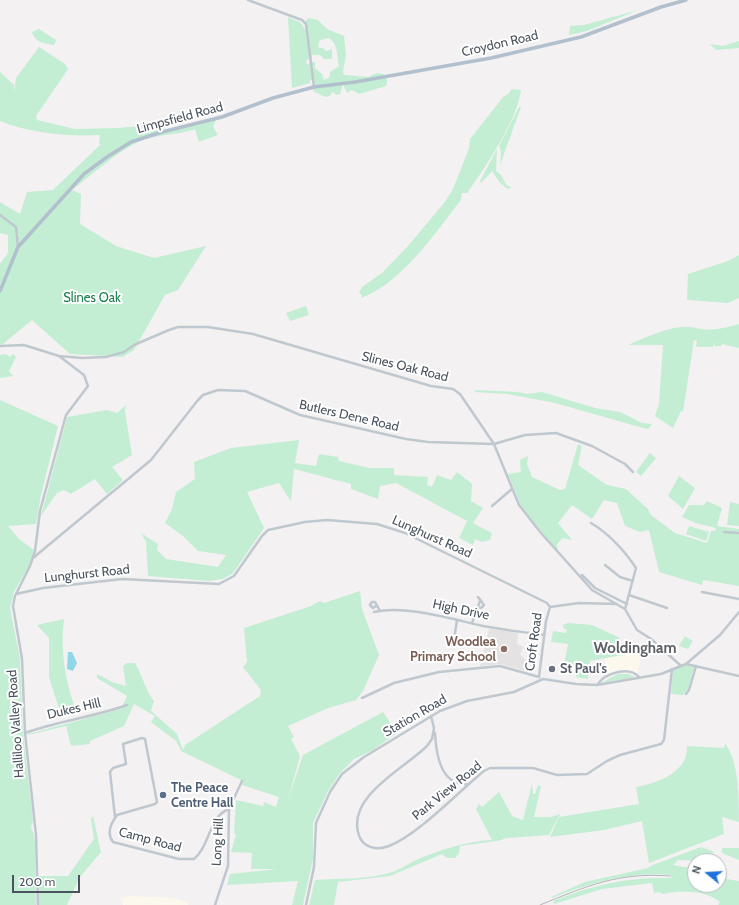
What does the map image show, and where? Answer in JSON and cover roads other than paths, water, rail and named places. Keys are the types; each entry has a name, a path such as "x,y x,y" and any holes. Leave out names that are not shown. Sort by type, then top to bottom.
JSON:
{"main road":[{"name":"Croydon Road","path":"314,87 355,82 491,58 581,37 650,10 686,0"},
{"name":"Limpsfield Road","path":"0,291 18,248 84,174 107,157 131,142 162,132 222,117 273,98 314,87"}],"street":[{"path":"248,0 302,20 306,24 314,87"},
{"path":"0,215 16,228 18,248"},
{"name":"Slines Oak Road","path":"0,346 24,345 65,358 115,356 134,345 178,327 208,327 248,333 431,386 453,389 460,394 494,444 522,511 580,579 592,590 625,608"},
{"name":"Halliloo Valley Road","path":"38,905 35,827 25,733 22,659 13,608 16,594 33,558 39,533 40,511 66,414 88,386 84,375 65,358"},
{"name":"Butlers Dene Road","path":"33,558 151,460 198,400 203,395 213,391 228,389 245,391 300,416 406,439 494,444 524,436 556,432 592,446 625,464 633,472"},
{"path":"492,506 512,489"},
{"name":"Lunghurst Road","path":"16,594 43,588 122,578 219,584 234,576 262,536 268,530 305,522 327,520 377,524 405,533 519,588 547,603 550,607"},
{"path":"591,522 605,532 635,566 630,595 625,608 637,630 651,639 680,665"},
{"path":"724,532 739,533"},
{"path":"605,565 620,577 633,581"},
{"path":"582,575 594,588 627,604"},
{"path":"702,592 739,599"},
{"path":"630,595 667,608"},
{"path":"477,606 481,608 484,606 478,597"},
{"path":"472,623 480,601"},
{"path":"550,607 579,603 618,604"},
{"path":"376,606 380,610"},
{"name":"Croft Road","path":"539,678 544,635 550,607"},
{"name":"High Drive","path":"374,612 380,610 423,613 544,635"},
{"path":"686,664 720,635 739,612"},
{"path":"453,646 457,620"},
{"path":"448,646 460,645"},
{"path":"362,698 394,683 439,672 500,666 539,678 598,685 661,674 680,665 686,664 739,676"},
{"path":"686,694 696,666"},
{"name":"Park View Road","path":"434,728 432,739 426,746 366,798 358,815 357,828 363,843 370,847 380,848 388,846 414,831 484,771 493,768 533,768 557,775 587,774 607,761 620,755 661,744 664,740 672,669"},
{"path":"598,685 606,677 618,672 634,674 639,677"},
{"name":"Station Road","path":"306,905 314,867 316,823 330,792 348,767 431,716 458,704 514,692 539,678"},
{"name":"Dukes Hill","path":"25,733 67,720 110,711 127,705"},
{"path":"431,716 437,752 444,774 455,783 468,784"},
{"path":"142,738 145,740 157,803 118,814 115,817 110,772 113,768 126,765 123,744 142,738"},
{"name":"Long Hill","path":"215,905 228,866 229,810 242,780"},
{"name":"Camp Road","path":"115,817 110,831 110,838 114,843 179,859 191,860 195,859 201,852 220,815 229,810"}],"water":[{"path":"68,652 72,652 77,663 73,671 67,669"}],"railway":[{"path":"540,905 588,886 618,878 651,875 670,876"}],"place":[{"name":"Woodlea Primary School","path":"504,649"},
{"name":"St Paul's","path":"552,669"},
{"name":"The Peace Centre Hall","path":"163,795"}],"district":[{"name":"Woldingham","path":"635,649"}],"park label":[{"name":"Slines Oak","path":"92,298"}]}
